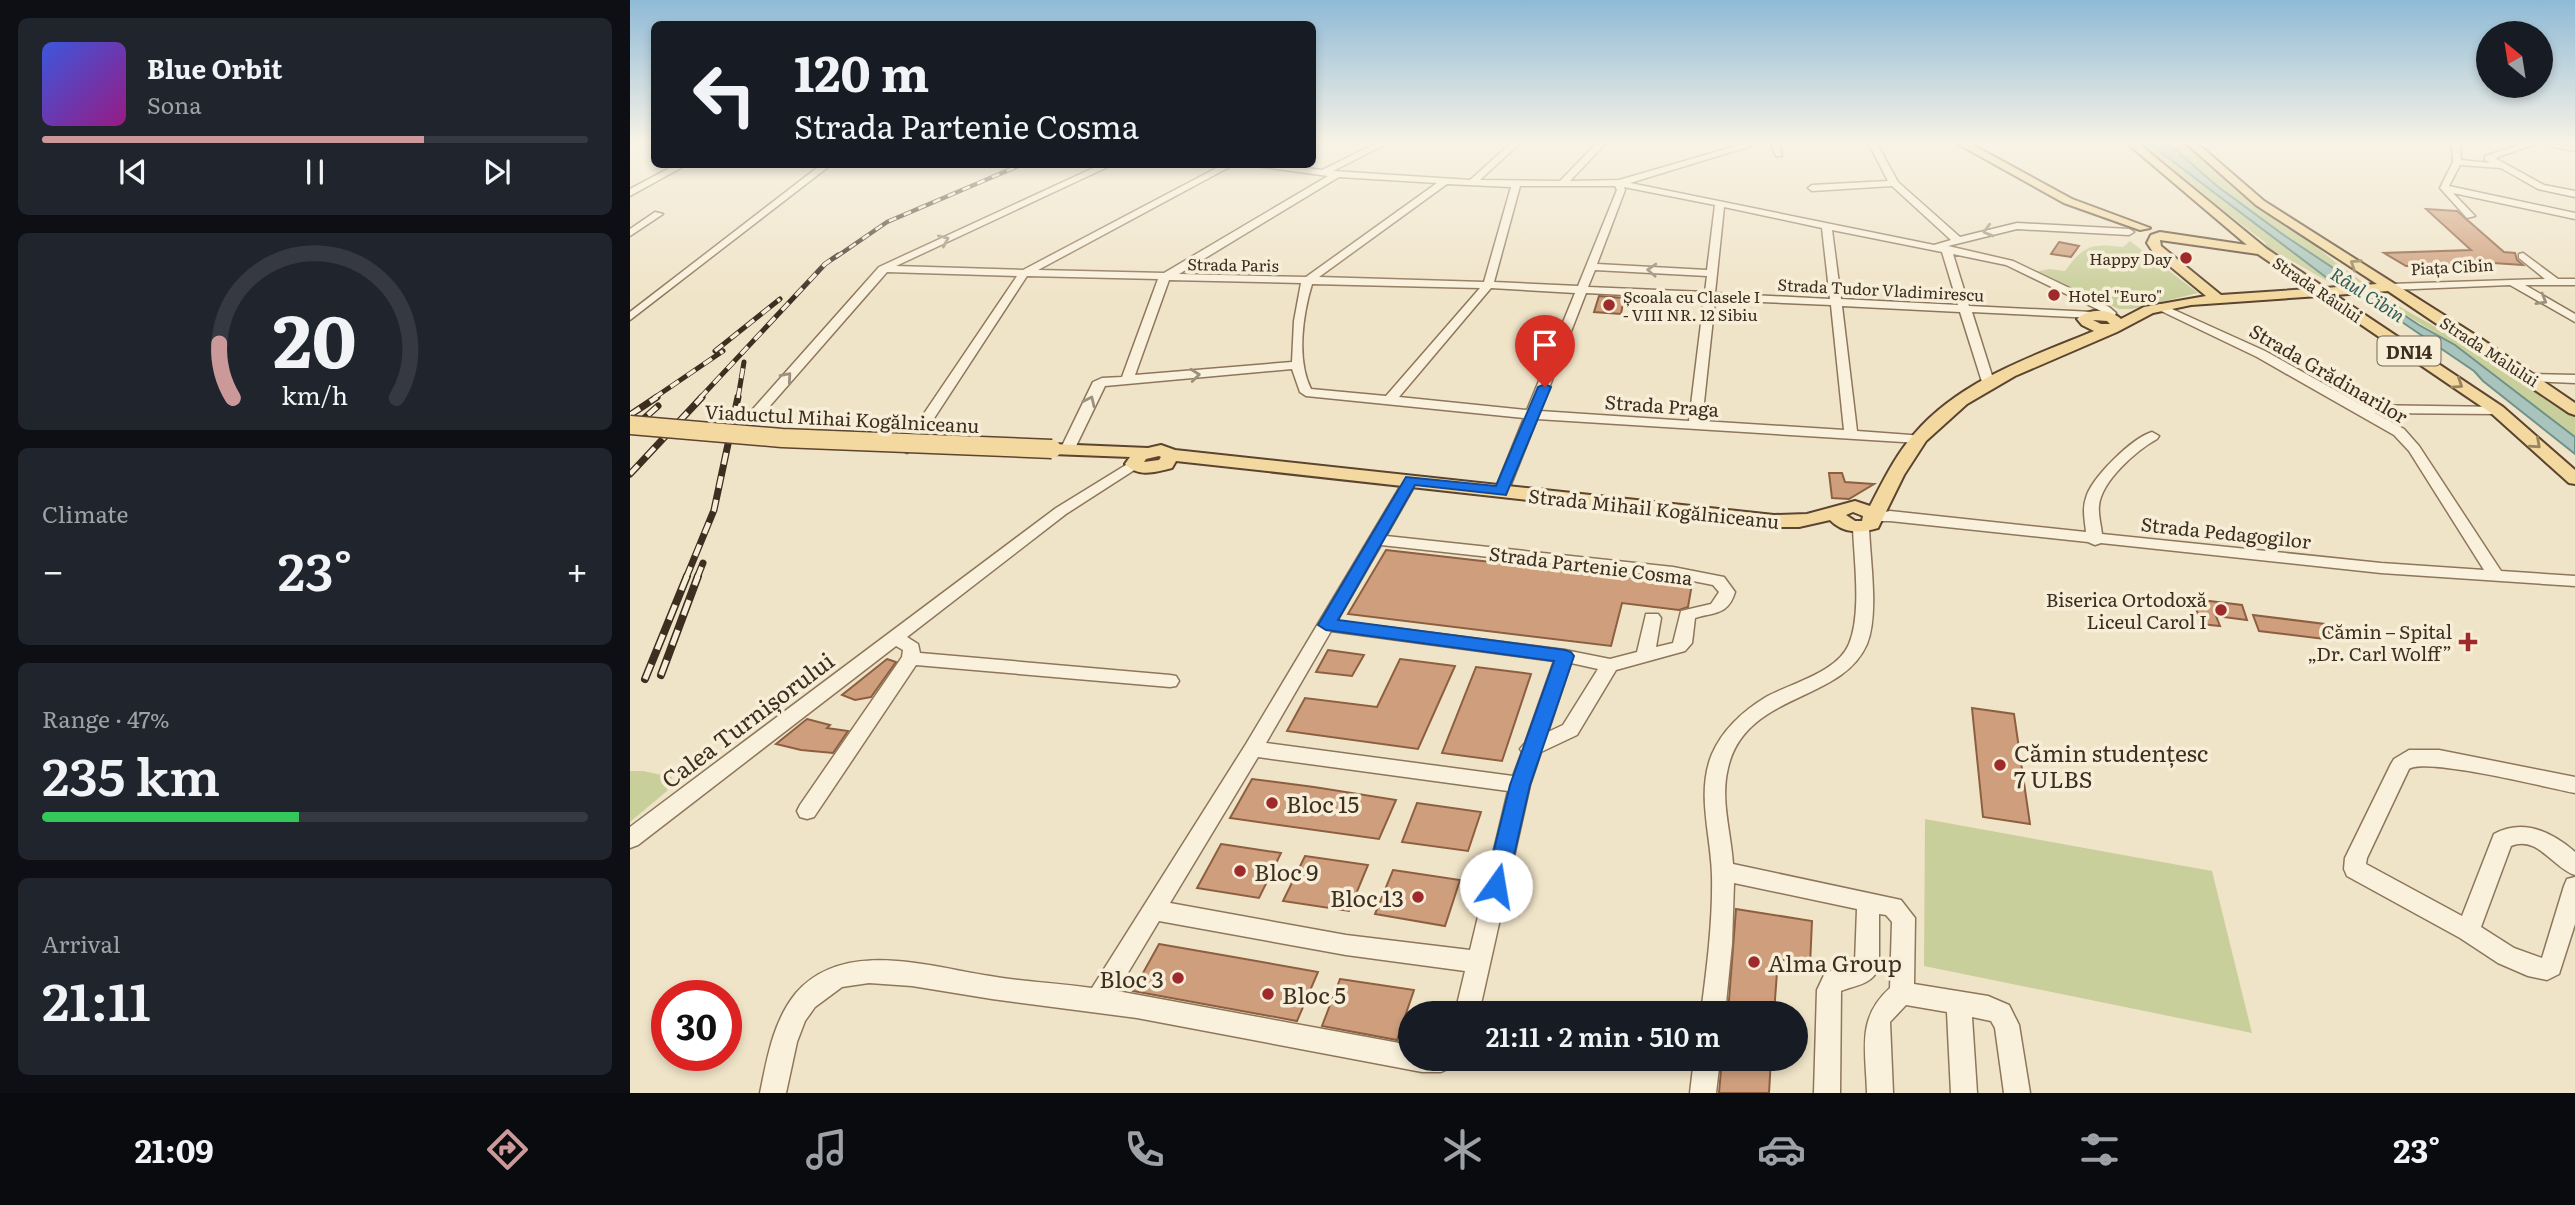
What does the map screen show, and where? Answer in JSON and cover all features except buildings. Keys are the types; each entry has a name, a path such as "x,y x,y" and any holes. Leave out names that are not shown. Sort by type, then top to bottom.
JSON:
{"main road":[{"name":"DN14","path":"2057,195 2153,233 2263,252"},
{"name":"Strada Râului","path":"2194,195 2263,252 2326,291 2497,410 2575,478"},
{"name":"DN14","path":"2251,195 2392,290"},
{"name":"DN14","path":"2111,218 2139,237 2153,233"},
{"path":"2153,233 2152,243 2157,249 2218,299"},
{"name":"Piața Cibin","path":"1857,517 1889,485 1919,439 1945,414 1989,385 2082,340 2102,319 2218,299 2326,291 2392,290"},
{"name":"Strada Malului","path":"2392,290 2532,378 2575,410"},
{"name":"Viaductul Mihai Kogălniceanu","path":"630,425 782,438 1114,452"},
{"name":"Strada Mihail Kogălniceanu","path":"1114,452 1140,461 1161,450 1168,459 1218,458 1794,523 1857,517"},
{"path":"1857,517 1889,485"}],"street":[{"path":"630,317 788,195"},
{"path":"1043,195 883,269 743,428 911,444 1059,453 1070,449 1097,385 1107,380 1139,381 1296,365 1307,281 1427,195"},
{"path":"911,444 1024,273 1173,195"},
{"path":"1127,379 1164,278 1302,195"},
{"path":"1388,401 1488,285 1513,195"},
{"path":"1501,492 1534,415 1619,195"},
{"path":"1680,195 2015,265 2102,319"},
{"path":"1907,195 1957,240"},
{"path":"2451,195 2470,216"},
{"path":"2477,195 2575,216"},
{"path":"1695,426 1720,203"},
{"path":"630,233 658,215"},
{"path":"1827,225 1851,435"},
{"path":"1940,248 1957,240 2017,226 2129,231"},
{"path":"1940,248 1965,310 1989,385"},
{"path":"2523,256 2553,281 2575,289"},
{"path":"1592,267 1712,273"},
{"name":"Strada Paris","path":"883,269 1583,289"},
{"path":"2510,281 2575,282"},
{"name":"Piața Cibin","path":"2392,290 2510,281 2575,319"},
{"name":"Strada Tudor Vladimirescu","path":"1583,289 2102,319"},
{"name":"Strada Grădinarilor","path":"2161,307 2245,345 2399,432 2408,441 2496,576"},
{"name":"Strada Praga","path":"1296,365 1301,385 1308,393 1534,415 1919,439"},
{"path":"2532,378 2575,379"},
{"path":"2360,409 2497,410"},
{"path":"2095,540 2091,507 2094,494 2130,449 2152,436"},
{"name":"Calea Turnișorului","path":"630,839 1061,511 1140,461"},
{"path":"1098,1000 1253,749 1411,480"},
{"name":"Strada Pedagogilor","path":"1857,517 1890,516 2095,540 2381,568 2575,581"},
{"path":"1714,1001 1722,930 1723,871 1713,794 1715,774 1722,753 1742,722 1756,710 1784,694 1833,673 1854,654 1861,627 1857,517"},
{"name":"Strada Partenie Cosma","path":"1326,625 1610,664 1679,648 1683,643 1687,615 1719,608 1724,604 1727,592 1718,581 1673,572 1376,540"},
{"path":"1645,657 1652,618"},
{"path":"807,811 911,659 912,648 909,644 894,637"},
{"path":"1470,1001 1520,785 1565,656"},
{"path":"911,659 1170,681"},
{"path":"1531,750 1570,730 1610,664"},
{"path":"1253,749 1520,785"},
{"path":"2575,785 2439,758 2409,758 2401,764 2356,858 2355,869 2525,964 2547,969 2551,966 2575,887"},
{"path":"2468,930 2502,840 2507,835 2522,835 2542,842 2562,853 2575,866"},
{"path":"1723,871 1893,907 1904,918 1902,993 1884,1009 1878,1022 1880,1093"},
{"path":"1827,1093 1829,989 1834,981 1859,975 1867,968 1868,901"},
{"path":"1154,910 1346,944 1478,962"},
{"path":"773,1093 787,1030 796,1011 826,983 850,972 926,976 991,988 1098,1000 1398,1055"},
{"path":"1902,993 1988,1008 2000,1013 2007,1026 2017,1093"},
{"path":"1959,1004 1964,1093"},
{"path":"1703,1093 1706,1071"}],"green space":[{"path":"2203,195 2254,195 2335,262 2386,299 2448,334 2462,338 2575,413 2575,437 2455,345 2382,300 2329,282 2265,246 2266,243"},
{"path":"2130,241 2198,293 2132,309 2119,309 2035,272 2049,269 2065,271 2089,248 2103,245 2123,247"},
{"path":"630,771 672,777 667,791 630,822"},
{"path":"1925,819 2212,871 2252,1033 1924,966"}],"water":[{"name":"Râul Cibin","path":"2217,195 2229,195 2285,236 2419,325 2455,345 2575,437 2575,454 2474,371 2399,320 2327,278"}],"railway":[{"path":"836,257 887,222 950,195"},
{"path":"700,398 825,264 838,255"},
{"path":"715,351 780,299"},
{"path":"654,398 723,351"},
{"path":"738,398 744,362"},
{"path":"630,415 657,397"},
{"path":"630,474 702,397"},
{"path":"686,578 714,510 738,397"},
{"path":"630,431 658,406"},
{"path":"697,578 703,563"},
{"path":"645,679 687,576"},
{"path":"661,675 698,576"}],"place":[{"name":"Happy Day","path":"2186,258"},
{"name":"Hotel \"Euro\"","path":"2054,295"},
{"name":"Școala cu Clasele I - VIII NR. 12 Sibiu","path":"1609,305"},
{"name":"Biserica Ortodoxă Liceul Carol I","path":"2221,610"},
{"name":"Cămin – Spital „Dr. Carl Wolff”","path":"2468,642"},
{"name":"Cămin studențesc 7 ULBS","path":"2000,765"},
{"name":"Bloc 15","path":"1272,803"},
{"name":"Bloc 9","path":"1240,871"},
{"name":"Bloc 13","path":"1418,897"},
{"name":"Alma Group","path":"1754,962"},
{"name":"Bloc 3","path":"1178,978"},
{"name":"Bloc 5","path":"1268,994"}],"route":[{"path":"1496,886 1520,785 1565,656 1326,625 1411,480 1501,492 1545,387"}]}
